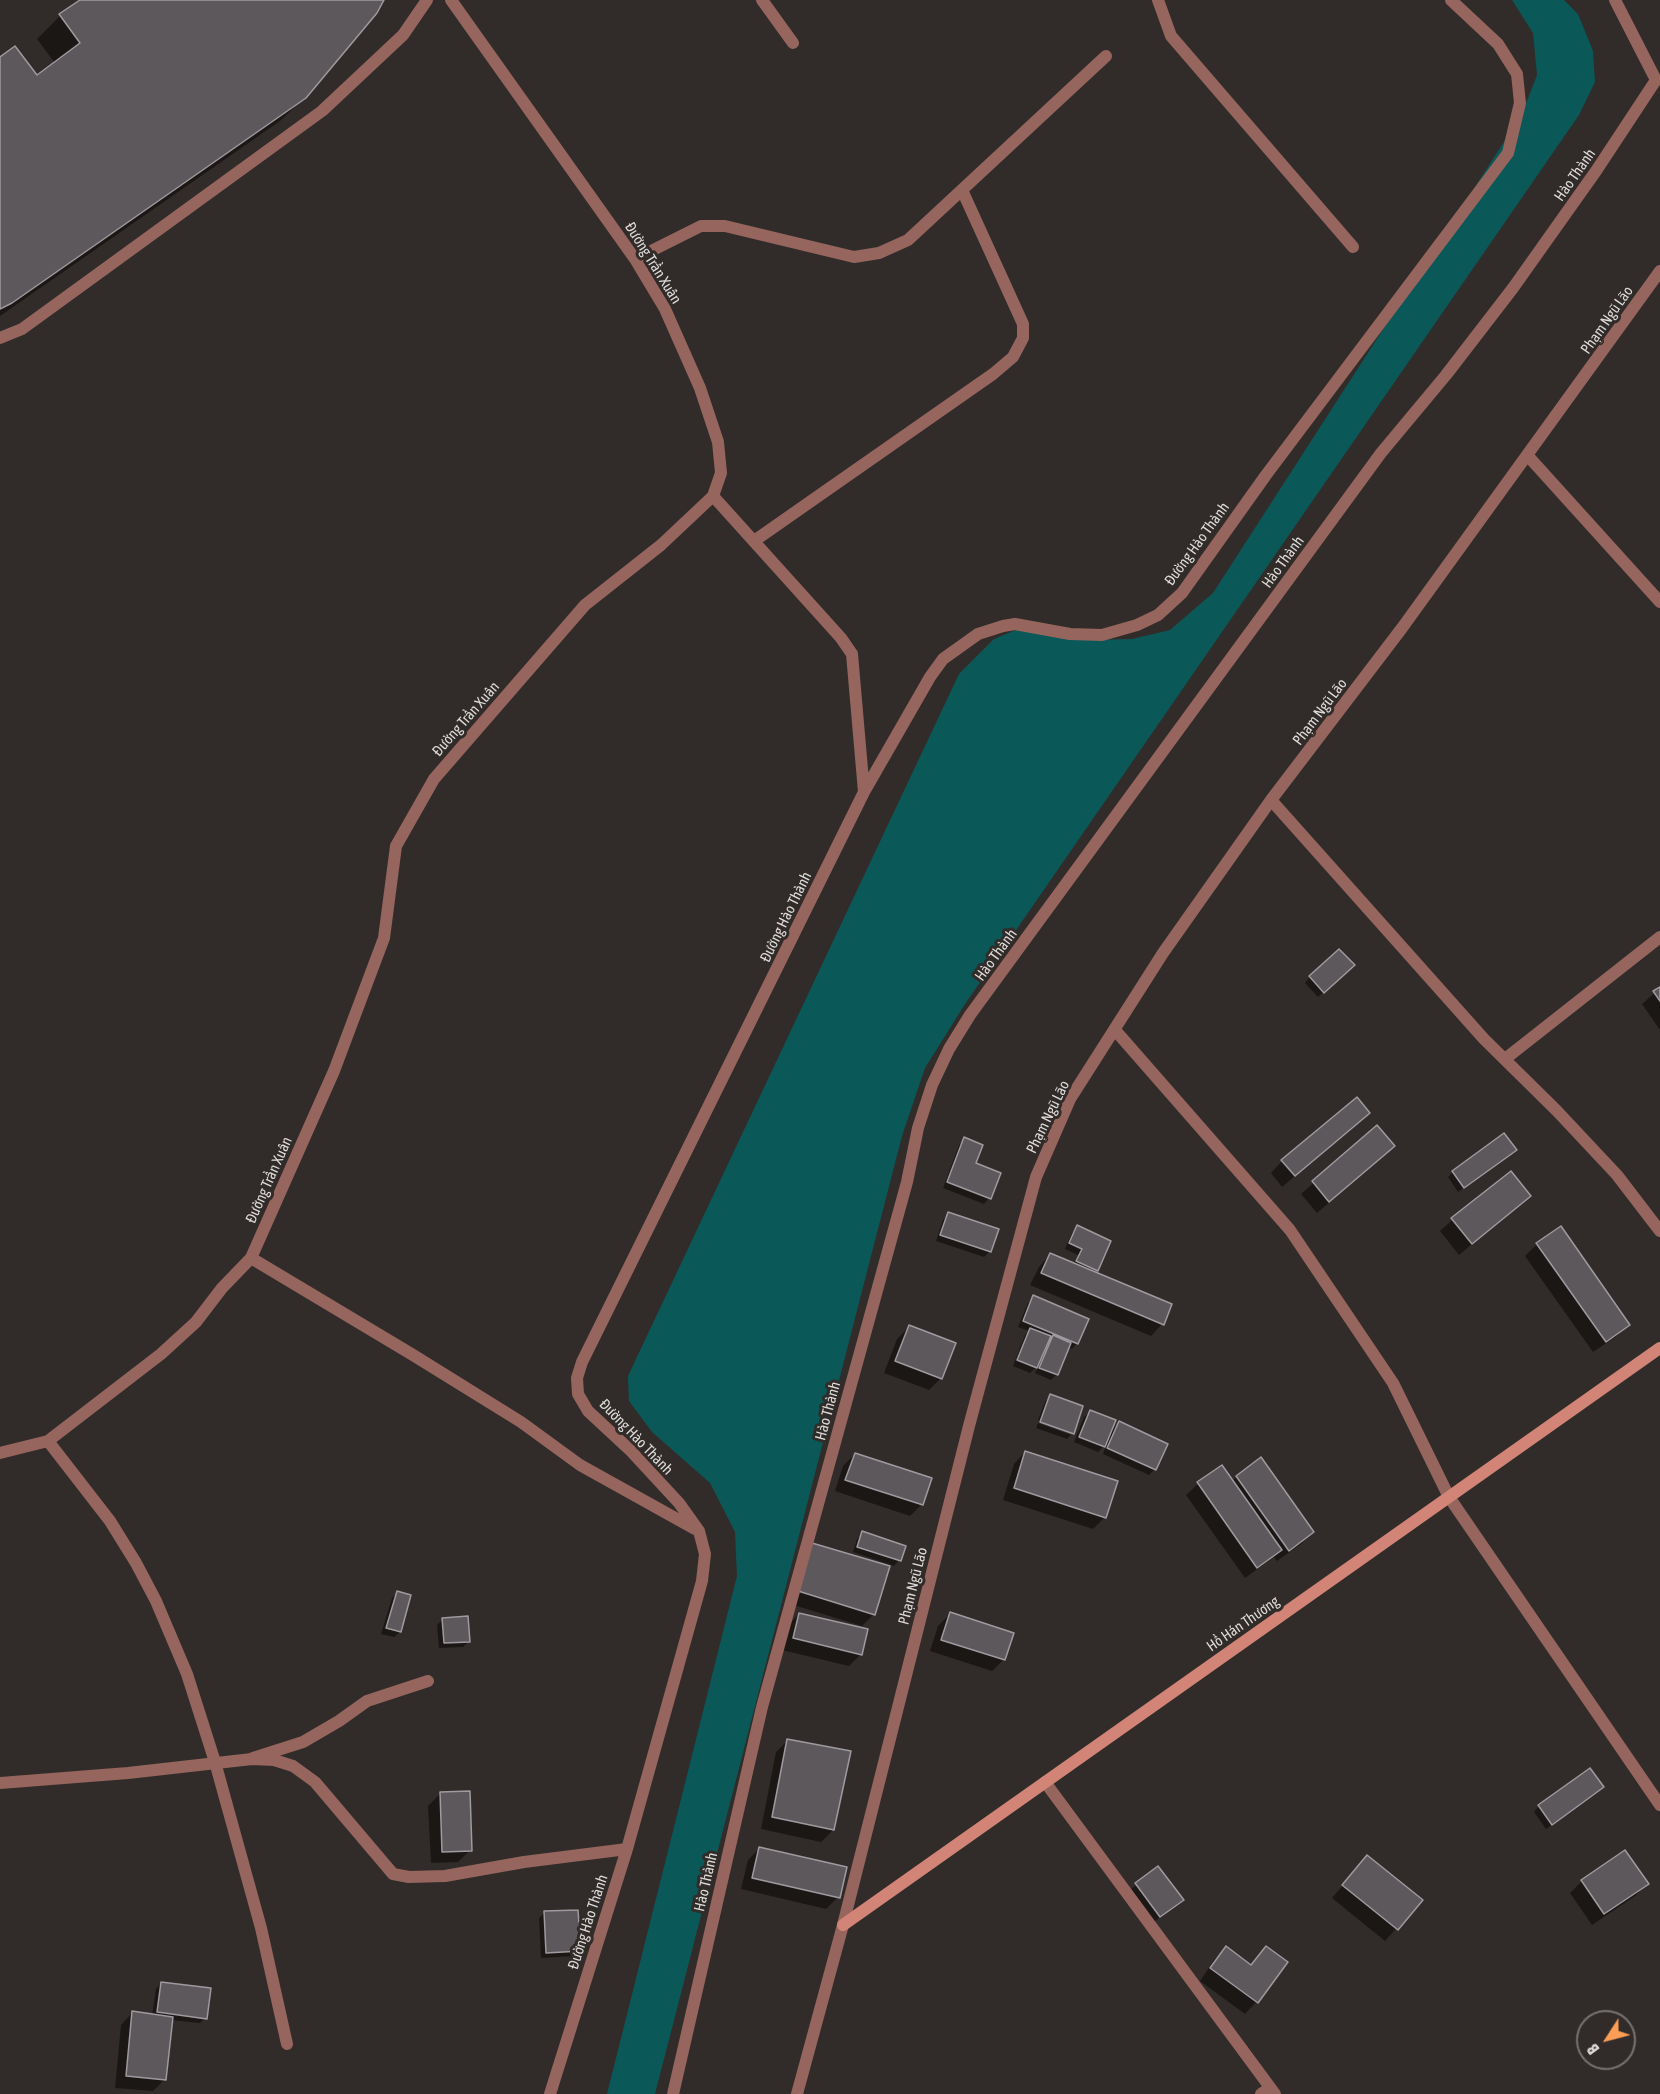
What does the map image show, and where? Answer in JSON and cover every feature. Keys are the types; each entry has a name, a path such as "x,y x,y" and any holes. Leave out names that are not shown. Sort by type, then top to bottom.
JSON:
{"street":[{"path":"0,338 22,330 322,111 403,35 427,0"},
{"name":"Đường Trần Xuân","path":"0,1453 48,1441 161,1354 196,1322 222,1288 251,1258 334,1071 384,938 396,846 434,779 585,605 661,545 713,496 721,473 718,441 700,388 665,309 635,259 452,0"},
{"path":"762,0 792,43"},
{"path":"1158,0 1171,36 1353,247"},
{"name":"Đường Hào Thành","path":"550,2094 627,1849 702,1581 705,1554 699,1532 679,1503 630,1450 588,1411 578,1395 577,1378 582,1362 864,792 930,677 943,659 978,634 1015,624 1070,634 1102,635 1137,625 1158,615 1182,593 1266,475 1508,153 1520,103 1517,75 1498,44 1451,0"},
{"name":"Hào Thành","path":"673,2094 762,1707 907,1182 918,1128 932,1085 949,1049 970,1015 1381,453 1514,288 1658,80 1615,0"},
{"path":"635,259 701,226 725,226 854,257 879,253 908,240 1106,56"},
{"path":"754,541 993,374 1013,357 1023,338 1023,324 962,190"},
{"name":"Phạm Ngũ Lão","path":"797,2094 843,1925 969,1426 1036,1177 1070,1099 1162,953 1271,800 1409,619 1660,271"},
{"path":"1528,456 1660,602"},
{"path":"713,496 841,638 852,654 864,792"},
{"path":"1271,800 1477,1031 1617,1175 1660,1231"},
{"path":"1505,1059 1660,937"},
{"path":"1115,1030 1290,1230 1393,1383 1449,1497 1660,1805"},
{"path":"251,1258 521,1422 579,1465 699,1532"},
{"name":"Hồ Hán Thương","path":"843,1925 1660,1348"},
{"path":"48,1441 110,1521 136,1563 156,1601 187,1674 215,1762 261,1928 287,2044"},
{"path":"0,1783 128,1773 252,1758 303,1742 367,1701 428,1681"},
{"path":"252,1758 274,1760 293,1766 315,1782 393,1874 409,1877 445,1876 524,1862 627,1849"},
{"path":"1045,1782 1268,2092"}],"water":[{"path":"1512,0 1564,0 1578,14 1593,51 1595,82 1579,115 965,1004 925,1068 902,1136 655,2094 607,2094 737,1576 735,1532 710,1483 652,1432 629,1401 628,1376 959,674 994,639 1023,627 1088,640 1132,639 1170,630 1213,593 1522,114 1537,75 1533,33"}],"building":[{"path":"80,0 384,0 377,13 306,98 12,303 0,309 0,57 15,46 37,75 80,43 59,14"},
{"path":"1339,949 1355,965 1324,993 1309,976"},
{"path":"1660,987 1660,1001 1653,991"},
{"path":"1357,1097 1370,1113 1295,1176 1281,1160"},
{"path":"1377,1125 1395,1146 1329,1202 1312,1181"},
{"path":"1504,1133 1517,1150 1464,1188 1452,1171"},
{"path":"964,1137 983,1145 976,1163 1001,1173 991,1199 947,1182"},
{"path":"1511,1171 1531,1196 1472,1244 1451,1218"},
{"path":"948,1212 999,1229 991,1252 940,1235"},
{"path":"1077,1225 1111,1241 1098,1271 1076,1261 1082,1249 1069,1243"},
{"path":"1561,1226 1630,1325 1606,1342 1536,1243"},
{"path":"1050,1253 1172,1304 1164,1325 1041,1273"},
{"path":"1033,1295 1089,1319 1078,1344 1023,1321"},
{"path":"909,1325 956,1343 942,1379 895,1361"},
{"path":"1030,1328 1051,1336 1037,1368 1017,1360"},
{"path":"1053,1335 1071,1343 1058,1375 1039,1368"},
{"path":"1050,1394 1083,1406 1074,1434 1040,1422"},
{"path":"1090,1410 1116,1420 1105,1447 1079,1437"},
{"path":"1119,1421 1168,1444 1156,1470 1107,1448"},
{"path":"1025,1451 1118,1481 1106,1518 1014,1488"},
{"path":"855,1453 932,1478 923,1505 845,1480"},
{"path":"1261,1457 1314,1532 1289,1551 1236,1476"},
{"path":"1222,1465 1282,1550 1257,1568 1197,1482"},
{"path":"862,1531 906,1546 901,1561 857,1547"},
{"path":"812,1543 890,1566 875,1615 798,1591"},
{"path":"397,1591 411,1595 401,1632 386,1628"},
{"path":"950,1612 1014,1633 1005,1660 941,1640"},
{"path":"799,1613 868,1629 862,1655 793,1638"},
{"path":"468,1616 470,1642 444,1643 442,1618"},
{"path":"787,1739 851,1751 834,1830 772,1817"},
{"path":"1590,1768 1604,1787 1552,1825 1538,1805"},
{"path":"470,1791 472,1851 442,1852 440,1792"},
{"path":"759,1847 847,1867 840,1898 752,1878"},
{"path":"1625,1850 1649,1884 1604,1914 1581,1880"},
{"path":"1367,1855 1423,1900 1398,1930 1342,1885"},
{"path":"1158,1866 1184,1900 1160,1917 1135,1883"},
{"path":"578,1910 581,1951 546,1953 544,1911"},
{"path":"1226,1946 1251,1965 1266,1946 1288,1962 1258,2003 1210,1968"},
{"path":"161,1982 211,1988 207,2019 157,2012"},
{"path":"132,2011 173,2017 166,2080 126,2076"}]}
